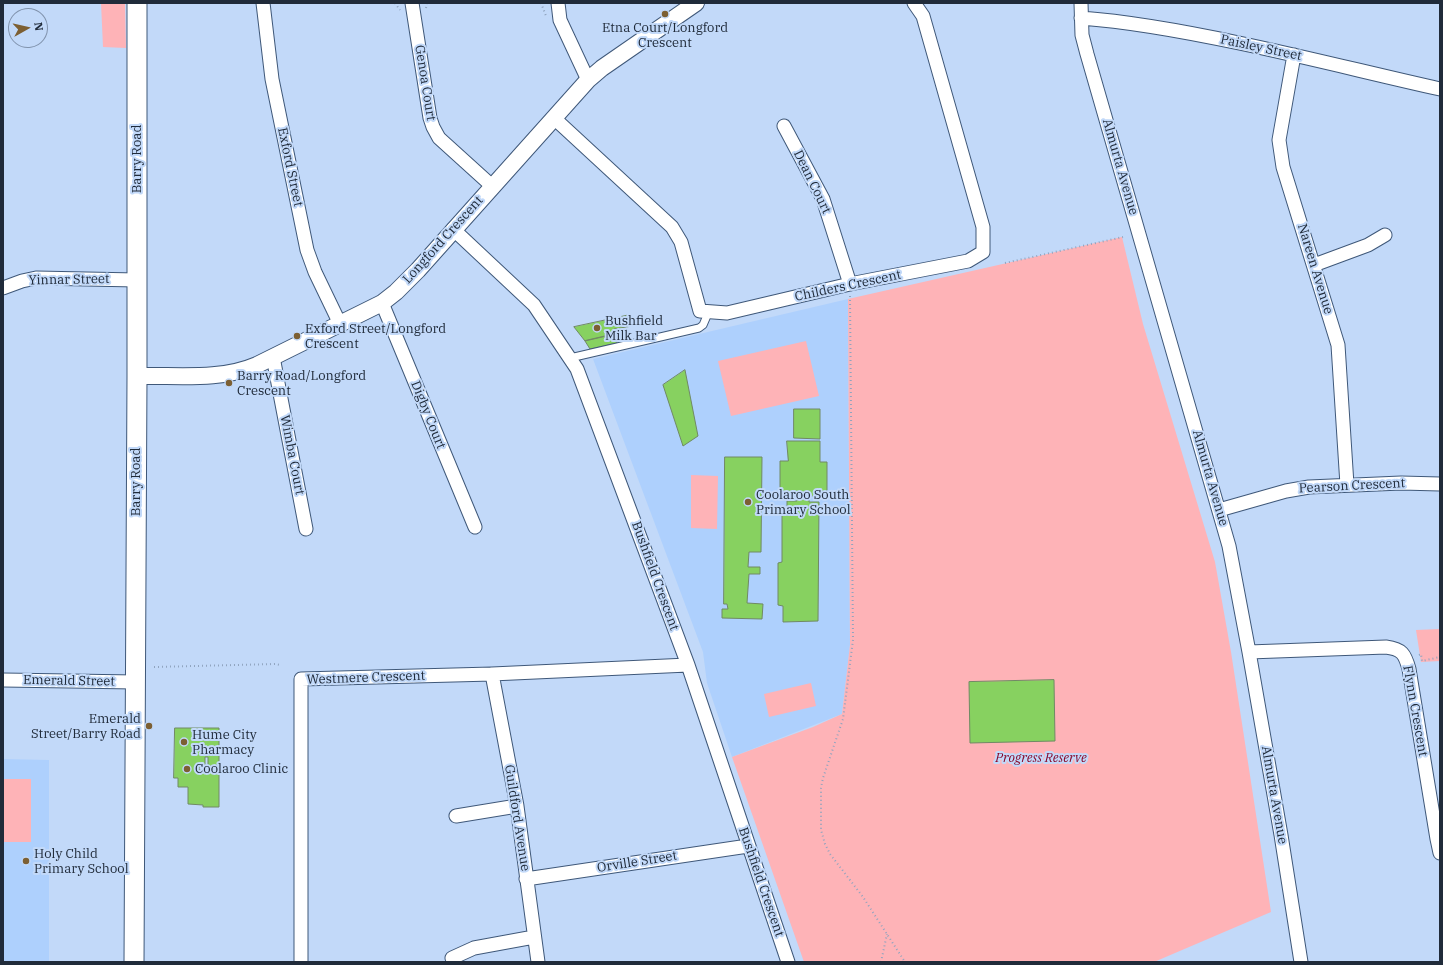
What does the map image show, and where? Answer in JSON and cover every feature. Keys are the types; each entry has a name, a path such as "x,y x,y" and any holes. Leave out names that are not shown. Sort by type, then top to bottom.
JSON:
{"main road":[{"name":"Barry Road","path":"134,962 138,376 137,3"}],"street":[{"name":"Exford Street","path":"263,3 272,79 307,250 315,272 340,324"},
{"name":"Genoa Court","path":"412,3 430,118 433,127 439,138 448,148 492,186"},
{"path":"558,3 560,20 588,80"},
{"name":"Longford Crescent","path":"138,376 204,376 230,374 248,369 382,303 406,283 588,80 602,68 696,3"},
{"name":"Childers Crescent","path":"709,312 726,313 850,284 968,261 983,252 983,227 923,16 914,3"},
{"name":"Almurta Avenue","path":"1081,3 1082,36 1219,510 1234,568 1301,962"},
{"name":"Paisley Street","path":"1081,18 1154,27 1294,55 1440,89"},
{"name":"Nareen Avenue","path":"1294,55 1279,140 1283,167 1338,345 1347,485"},
{"path":"554,118 672,227 681,242 700,311 709,312"},
{"name":"Dean Court","path":"784,126 823,199 850,284"},
{"name":"Bushfield Crescent","path":"453,229 534,305 577,369 688,665 788,962"},
{"path":"1314,265 1368,245 1384,234"},
{"name":"Yinnar Street","path":"3,288 36,278 137,280"},
{"name":"Digby Court","path":"382,303 475,527"},
{"name":"Wimba Court","path":"273,357 306,529"},
{"name":"Pearson Crescent","path":"1219,510 1286,491 1309,487 1426,483 1440,484"},
{"name":"Flynn Crescent","path":"1249,652 1386,647 1396,648 1401,652 1407,660 1409,669 1440,853"},
{"name":"Westmere Crescent","path":"301,962 301,679 492,674 688,665"},
{"name":"Guildford Avenue","path":"492,674 493,687 517,806 538,962"},
{"name":"Emerald Street","path":"3,680 136,682"},
{"path":"456,816 517,806"},
{"name":"Orville Street","path":"526,879 748,846"},
{"path":"450,960 474,948 534,937"}],"lane":[{"path":"570,358 699,328 704,325 709,312"}],"path":[{"path":"1005,263 1123,237"},
{"path":"850,284 853,640 843,719 821,788 821,830 830,854 863,897 905,962"},
{"path":"1419,655 1421,654 1422,661 1440,657"},
{"path":"154,667 280,665"},
{"path":"881,962 887,934"}],"shaded area":[{"name":"Coolaroo South Primary School","path":"848,299 850,645 842,714 732,757 707,683 703,652 593,359"},
{"name":"Holy Child Primary School","path":"3,759 49,760 49,962 3,962"}],"green space":[{"path":"101,3 125,3 126,48 103,47"},
{"name":"Progress Reserve","path":"1122,237 1143,324 1215,562 1231,652 1271,912 1154,962 804,962 732,757 813,727 842,714 850,645 848,299"},
{"path":"806,341 819,396 731,416 718,361"},
{"path":"691,475 718,476 717,529 691,528"},
{"path":"1440,629 1440,661 1421,662 1416,630"},
{"path":"811,683 816,706 769,717 764,694"},
{"path":"3,779 31,779 31,842 3,842"}],"building":[{"name":"Bushfield Milk Bar","path":"630,315 632,326 614,329 615,334 585,341 574,327"},
{"path":"615,334 617,343 590,349 585,341"},
{"path":"685,370 698,436 683,446 663,385"},
{"path":"794,409 820,409 820,439 794,438"},
{"path":"787,441 820,441 820,462 827,462 827,490 825,493 821,493 821,496 809,496 809,502 819,502 818,621 783,622 783,606 778,605 778,563 782,562 782,511 787,511 787,501 797,501 796,496 780,496 780,461 788,461"},
{"path":"725,457 762,457 761,552 749,552 748,567 760,567 760,574 749,574 747,603 763,604 762,619 722,618 722,609 728,609 727,604 724,604"},
{"path":"1054,680 1055,741 970,743 969,682"},
{"name":"Coolaroo Clinic","path":"175,728 219,728 219,765 208,766 208,757 205,757 205,767 199,767 199,770 219,772 219,807 203,807 203,805 188,804 188,787 178,787 178,778 174,778"}],"place":[{"name":"Etna Court/Longford Crescent","path":"665,14"},
{"name":"Bushfield Milk Bar","path":"597,328"},
{"name":"Exford Street/Longford Crescent","path":"297,336"},
{"name":"Barry Road/Longford Crescent","path":"229,383"},
{"name":"Coolaroo South Primary School","path":"748,502"},
{"name":"Emerald Street/Barry Road","path":"149,726"},
{"name":"Hume City Pharmacy","path":"184,742"},
{"name":"Coolaroo Clinic","path":"187,769"},
{"name":"Holy Child Primary School","path":"26,861"}]}
